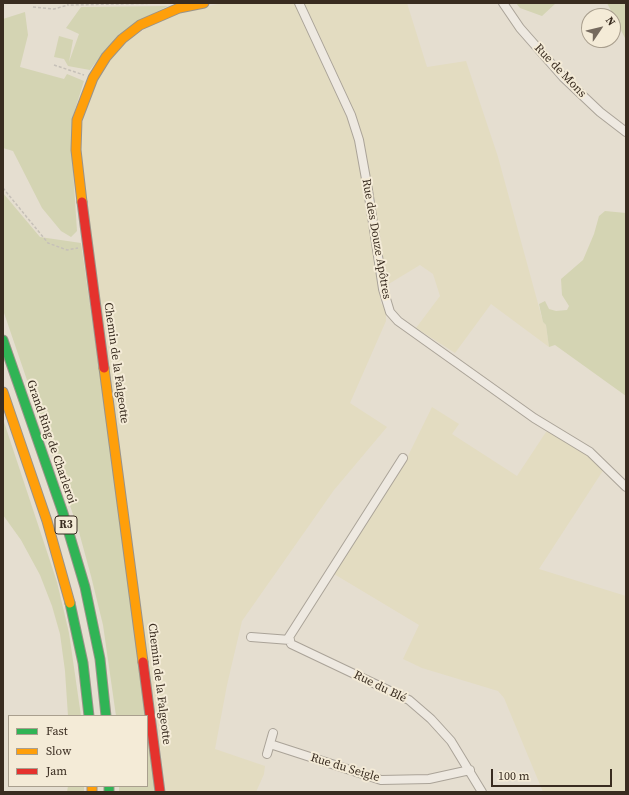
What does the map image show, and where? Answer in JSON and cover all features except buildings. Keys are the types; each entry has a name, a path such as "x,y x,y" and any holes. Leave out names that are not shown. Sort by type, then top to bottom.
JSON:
{"main road":[{"name":"Chemin de la Falgeotte","path":"160,792 76,150 77,120 86,90 106,57 122,39 140,25 179,8 204,3"},
{"name":"Grand Ring de Charleroi","path":"3,340 63,514 85,587 100,659 106,715"},
{"name":"R3","path":"3,392 47,521 67,591 82,663 89,715"}],"street":[{"name":"Rue des Douze Apôtres","path":"299,3 351,115 359,140 383,289 390,312 398,321 534,418 590,452 626,487"},
{"name":"Rue de Mons","path":"502,3 520,28 563,77 600,112 626,132"},
{"path":"251,637 290,640 289,637 403,458"},
{"name":"Rue du Blé","path":"290,640 291,644 409,700 431,719 451,741 482,792"},
{"path":"267,754 274,733"},
{"name":"Rue du Seigle","path":"270,744 381,780 429,779 470,770"}],"path":[{"path":"33,7 54,9 68,4 168,3 179,8"},
{"path":"54,65 93,78"},
{"path":"3,188 48,243 67,250 88,246"}],"shaded area":[{"path":"223,3 297,3 349,117 356,140 381,303 386,310 386,321 350,403 387,427 334,490 242,621 227,685 215,749 265,766 264,774 256,792 166,792 81,163 81,132 89,94 110,59 131,38 163,18"},
{"path":"303,3 407,3 427,67 466,61 498,157 543,322 546,325 549,347 491,304 455,353 416,328 440,296 433,274 420,265 387,285 363,142 346,93"},
{"path":"432,407 459,424 452,434 517,476 546,432 556,433 582,448 604,469 539,569 626,596 626,792 543,792 504,698 498,691 422,668 403,659 419,625 334,574 407,458"}],"green space":[{"path":"516,3 556,3 542,16 520,8"},
{"path":"607,3 626,3 626,40 621,30 621,8 610,8"},
{"path":"168,6 148,16 106,49 90,70 68,66 64,59 54,57 59,36 73,40 69,62 79,34 66,28 81,7"},
{"path":"25,12 28,35 20,67 64,79 67,74 84,81 73,116 72,154 77,231 71,237 61,231 42,208 13,151 3,148 3,19"},
{"path":"3,193 40,237 81,243 128,570 146,715 116,715 103,625 79,532 3,310"},
{"path":"605,211 626,213 626,396 555,345 549,347 546,325 543,322 539,304 545,301 549,309 556,311 567,310 569,306 562,295 561,279 583,260 594,234 599,216"},
{"path":"3,419 57,582 69,633 81,715 68,715 65,671 60,634 52,606 40,575 21,540 3,515"},
{"path":"148,729 157,792 119,792 119,787 148,787"},
{"path":"68,787 84,787 84,792 67,792"}],"traffic: fast":[{"path":"3,340 63,513 85,587 100,659 106,715"},
{"path":"70,603 83,663 89,715"},
{"path":"109,787 109,792"}],"traffic: slow":[{"path":"82,202 76,150 77,120 93,78 106,57 122,39 140,25 179,8 204,3"},
{"path":"104,368 143,662"},
{"path":"3,392 47,521 70,603"},
{"path":"92,787 92,792"}],"traffic: jam":[{"path":"82,202 104,368"},
{"path":"143,662 160,792"}]}
